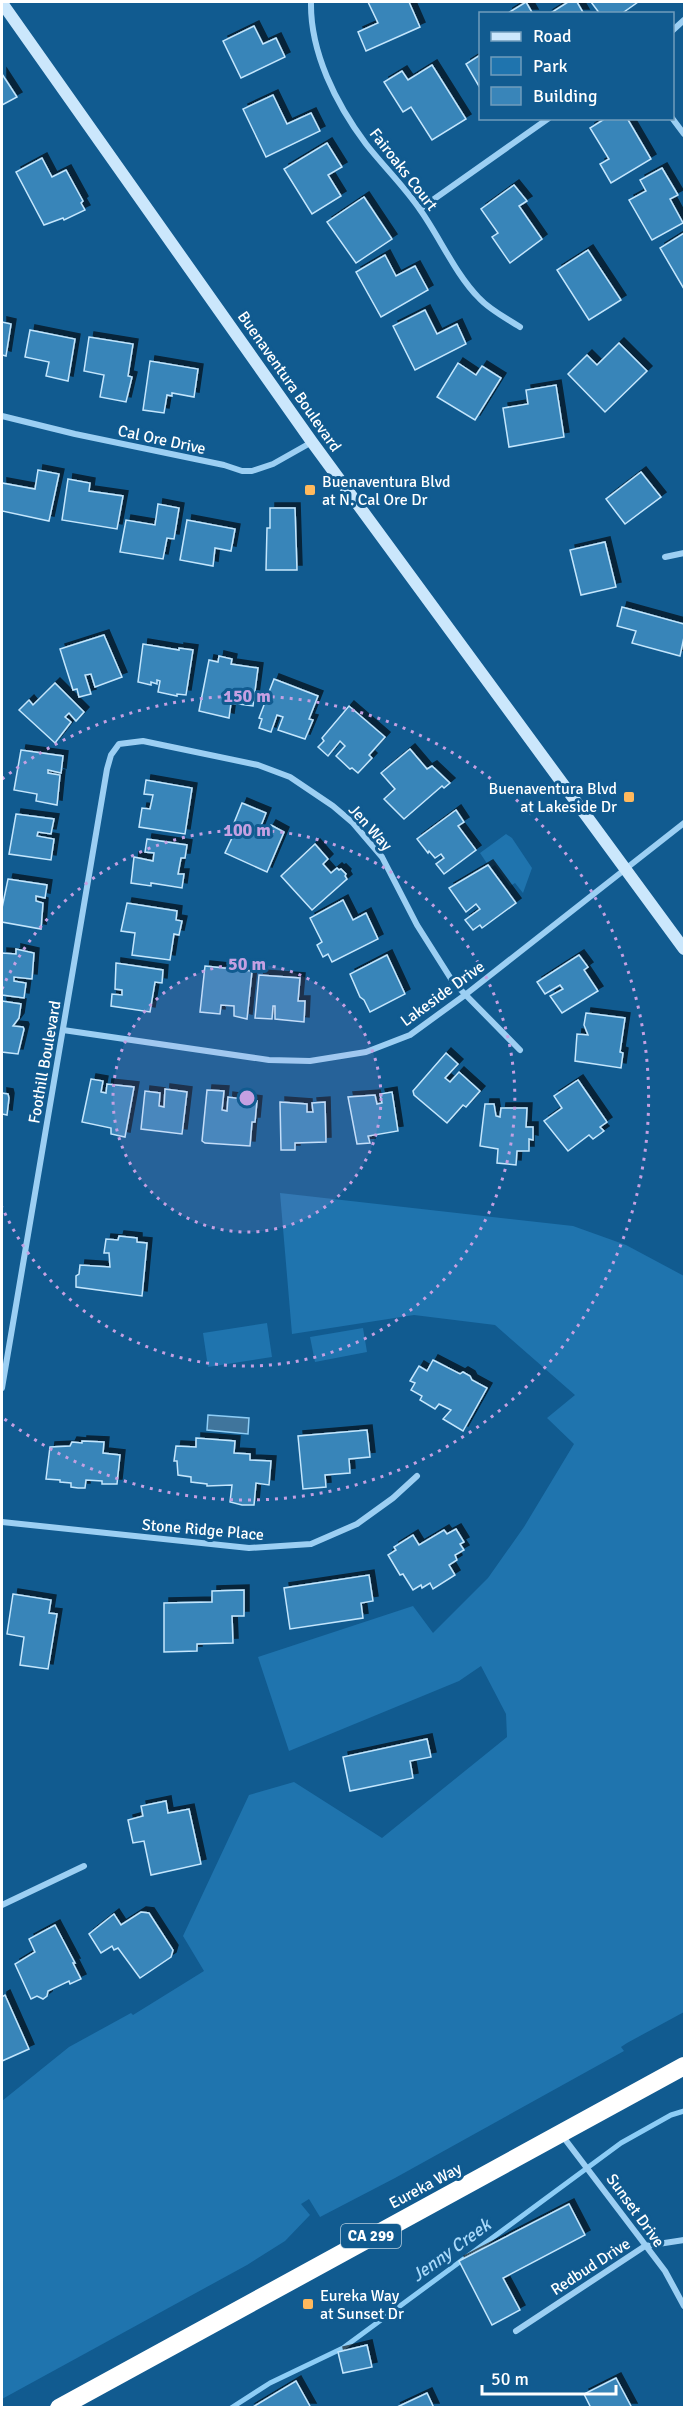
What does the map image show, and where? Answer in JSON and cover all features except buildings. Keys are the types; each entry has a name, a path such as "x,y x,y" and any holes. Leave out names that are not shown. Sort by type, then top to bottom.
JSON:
{"highway":[{"name":"Eureka Way","path":"59,2408 684,2066"}],"main road":[{"name":"Buenaventura Boulevard","path":"2,3 6,17 312,442 684,949"}],"street":[{"name":"Fairoaks Court","path":"311,2 311,17 321,63 344,112 367,145 420,209 471,289 488,307 520,327"},
{"path":"420,209 546,120"},
{"path":"674,120 684,134"},
{"name":"Cal Ore Drive","path":"2,416 94,439 224,465 242,471 273,464 312,442"},
{"path":"666,557 684,553"},
{"name":"Jen Way","path":"120,744 143,741 258,765 290,777 315,793 353,823 382,857 417,925 453,982 520,1050"},
{"name":"Foothill Boulevard","path":"2,1388 107,769 111,755 120,744"},
{"name":"Lakeside Drive","path":"63,1030 269,1060 310,1061 366,1052 390,1044 410,1035 465,995 684,823"},
{"name":"Stone Ridge Place","path":"2,1522 249,1548 302,1545 325,1539 357,1524 393,1498 417,1476"},
{"path":"2,1905 84,1866"},
{"name":"Sunset Drive","path":"561,2134 665,2271 684,2306"},
{"name":"Redbud Drive","path":"516,2331 645,2246 684,2240"}],"green space":[{"path":"506,834 512,838 532,868 523,893 515,883 510,886 495,865 490,868 480,853"},
{"path":"280,1193 573,1226 626,1245 684,1276 684,2012 627,2043 621,2047 624,2051 320,2217 309,2199 301,2204 310,2215 285,2241 247,2265 2,2399 2,2101 69,2047 131,2013 133,2015 204,1971 183,1936 249,1795 294,1782 382,1838 507,1737 506,1714 481,1666 459,1681 289,1751 258,1657 413,1606 433,1633 488,1578 524,1527 574,1444 547,1418 575,1395 495,1325 414,1315 292,1334"},
{"path":"267,1323 272,1357 208,1367 203,1333"},
{"path":"363,1328 367,1352 315,1362 310,1337"}],"shaded area":[{"path":"208,1415 249,1418 248,1434 207,1430"}],"waterway":[{"name":"Jenny Creek","path":"231,2408 270,2383 343,2348 621,2143 671,2115 684,2111"}],"place":[{"name":"Buenaventura Blvd at N. Cal Ore Dr","path":"310,490"},
{"name":"Buenaventura Blvd at Lakeside Dr","path":"629,797"},
{"name":"Eureka Way at Sunset Dr","path":"308,2304"}]}
